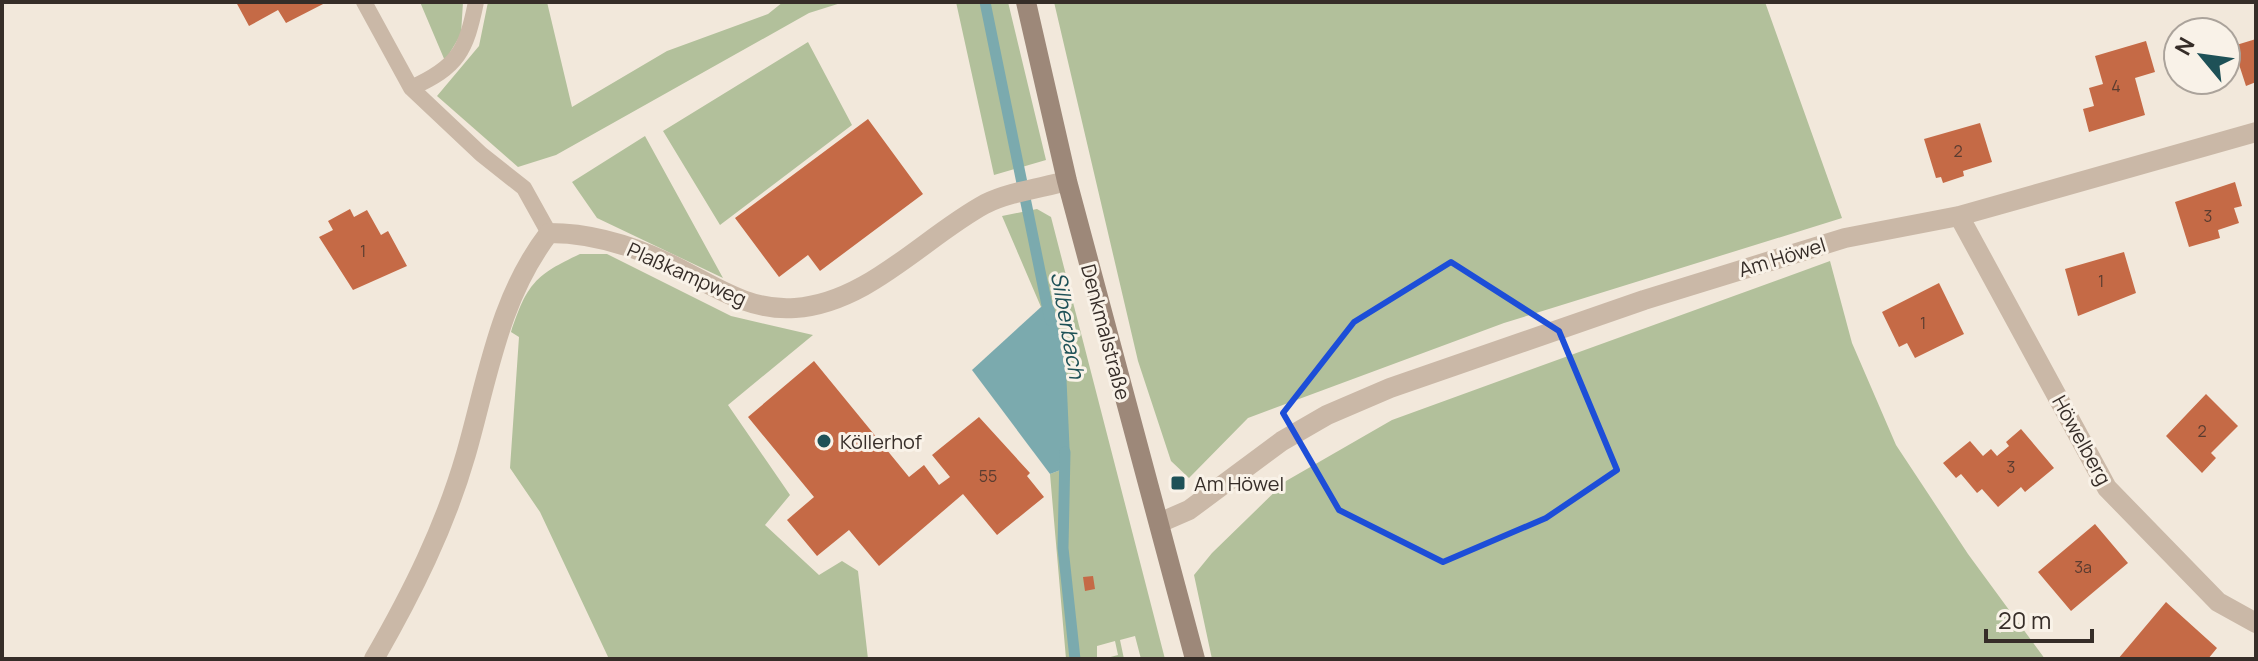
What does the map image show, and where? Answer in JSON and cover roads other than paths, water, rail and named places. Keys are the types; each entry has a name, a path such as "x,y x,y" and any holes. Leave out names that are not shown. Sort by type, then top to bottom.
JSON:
{"main road":[{"name":"Denkmalstraße","path":"1026,2 1067,181 1195,659"}],"street":[{"name":"Am Höwel","path":"1159,523 1189,510 1282,441 1327,415 1390,388 1644,300 1845,238 1959,216 2256,132"},
{"name":"Plaßkampweg","path":"549,233 592,235 625,245 756,305 794,309 829,303 889,269 986,203 1067,181"},
{"name":"Höwelberg","path":"1959,216 2107,488 2218,602 2256,623"},
{"path":"374,659 430,556 465,456 512,289 549,233"}],"lane":[{"path":"364,2 411,88 481,154 524,188 536,204 549,233"},
{"path":"411,88 445,73 469,35 476,2"}],"water":[{"path":"1054,305 1066,368 1070,458 1066,468 1050,474 972,370 1041,307"}],"waterway":[{"name":"Silberbach","path":"985,2 1050,320"},
{"name":"Silberbach","path":"1065,452 1063,548 1075,659"}],"place":[{"name":"Köllerhof","path":"824,441"},
{"name":"Am Höwel","path":"1178,483"}]}
